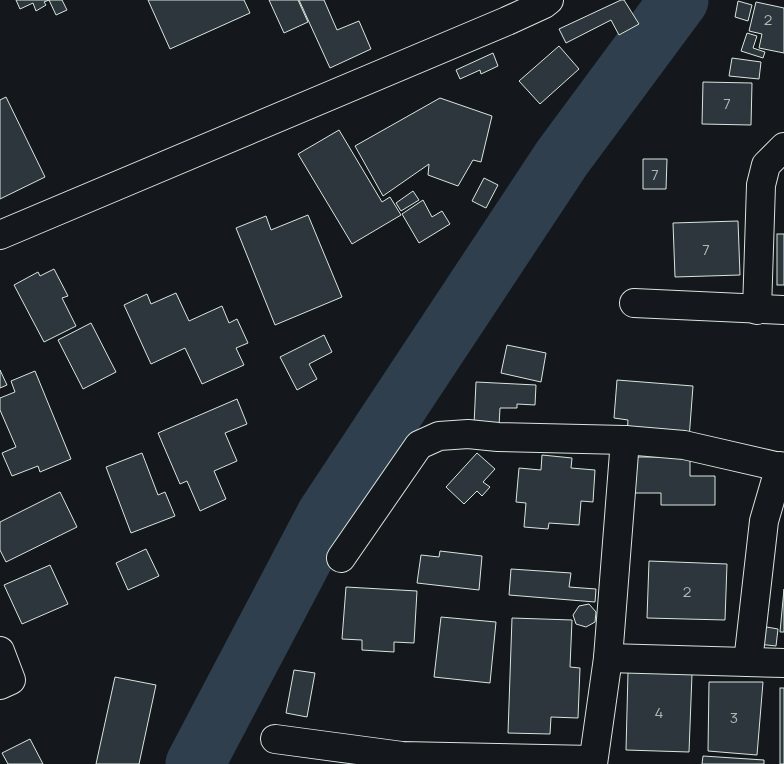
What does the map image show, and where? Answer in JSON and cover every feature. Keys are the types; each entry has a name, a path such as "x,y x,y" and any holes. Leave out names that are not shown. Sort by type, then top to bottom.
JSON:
{"street":[{"path":"0,235 507,21 549,0"},
{"path":"757,310 761,185 766,164 784,147"},
{"path":"634,303 784,310"},
{"path":"341,558 419,445 439,436 468,434 498,437 625,440 684,445 782,467 764,521 748,662"},
{"path":"275,739 402,756 593,762 608,658 625,440"},
{"path":"0,651 11,680 0,685"},
{"path":"608,658 784,663"}],"building":[{"path":"16,0 49,0 44,2 46,5 36,11 33,3 20,9"},
{"path":"49,0 62,0 67,10 56,15"},
{"path":"148,0 244,0 250,13 170,49"},
{"path":"269,0 298,0 308,22 284,33"},
{"path":"299,0 324,0 337,30 359,21 371,49 330,68"},
{"path":"624,0 639,24 619,35 611,20 566,43 559,29"},
{"path":"738,1 752,5 748,21 735,17"},
{"path":"756,2 784,8 784,53 759,48 762,34 749,31"},
{"path":"747,33 757,36 753,48 765,52 763,58 741,51"},
{"path":"559,46 579,69 540,104 519,81"},
{"path":"493,53 498,66 481,74 480,70 460,79 456,70"},
{"path":"732,58 761,62 759,79 729,76"},
{"path":"703,82 752,83 751,125 702,124"},
{"path":"6,97 45,177 0,199 0,100"},
{"path":"440,98 492,116 481,162 473,160 458,186 428,175 429,164 383,196 355,146"},
{"path":"339,130 382,202 390,197 401,215 352,244 298,154"},
{"path":"643,159 667,159 666,189 643,189"},
{"path":"484,178 498,185 486,208 472,201"},
{"path":"413,191 419,200 401,211 396,203"},
{"path":"423,200 432,217 442,211 450,224 419,243 402,214"},
{"path":"308,215 342,297 275,325 236,228 266,216 271,230"},
{"path":"738,221 740,275 675,277 673,223"},
{"path":"777,234 784,234 784,285 777,285"},
{"path":"54,269 68,296 62,298 76,326 44,342 14,285 38,272 40,276"},
{"path":"176,293 189,321 222,306 229,323 237,319 248,343 236,348 244,365 202,384 185,348 151,364 124,305 147,294 151,304"},
{"path":"91,323 116,372 83,389 58,340"},
{"path":"324,335 332,352 309,364 317,379 297,390 280,357"},
{"path":"507,345 546,353 541,382 501,373"},
{"path":"0,370 7,385 0,388"},
{"path":"35,371 71,459 40,472 38,466 12,476 2,453 16,447 0,410 0,398 15,392 11,381"},
{"path":"617,380 693,386 689,439 627,434 628,420 614,418"},
{"path":"476,382 536,385 535,405 517,404 517,408 500,408 499,426 474,425"},
{"path":"237,399 247,424 225,433 237,461 214,471 226,499 200,511 187,481 180,484 158,433"},
{"path":"142,453 158,495 165,492 175,516 131,533 106,467"},
{"path":"477,453 495,469 483,482 490,487 482,496 477,491 464,504 446,487"},
{"path":"542,455 572,458 571,468 595,470 593,502 581,501 579,525 549,523 548,529 524,527 526,503 516,502 519,468 541,470"},
{"path":"631,457 690,457 690,476 715,476 715,505 661,505 661,493 630,493"},
{"path":"60,492 77,527 6,562 0,550 0,522"},
{"path":"146,549 159,576 128,590 116,563"},
{"path":"440,551 482,556 479,590 417,583 421,555 439,557"},
{"path":"649,561 727,564 725,620 647,618"},
{"path":"50,565 68,604 22,624 4,585"},
{"path":"511,569 571,573 569,587 596,589 595,602 509,595"},
{"path":"346,587 417,591 414,643 394,642 394,652 362,650 362,640 342,639"},
{"path":"784,589 784,632 780,632"},
{"path":"589,604 596,612 595,622 586,627 576,624 573,615 579,606"},
{"path":"441,617 496,622 490,683 434,677"},
{"path":"512,618 572,620 570,667 580,668 578,718 551,717 550,734 508,733"},
{"path":"761,626 778,629 776,646 758,644"},
{"path":"294,670 315,673 307,717 286,713"},
{"path":"628,672 692,674 689,752 626,750"},
{"path":"115,677 156,685 139,764 96,764"},
{"path":"709,682 763,682 757,755 708,751"},
{"path":"780,688 784,688 784,764 780,764"},
{"path":"30,739 43,764 8,764 2,753"},
{"path":"703,756 764,760 764,764 702,764"}],"waterway":[{"path":"195,764 326,515 562,158 679,0"}]}
